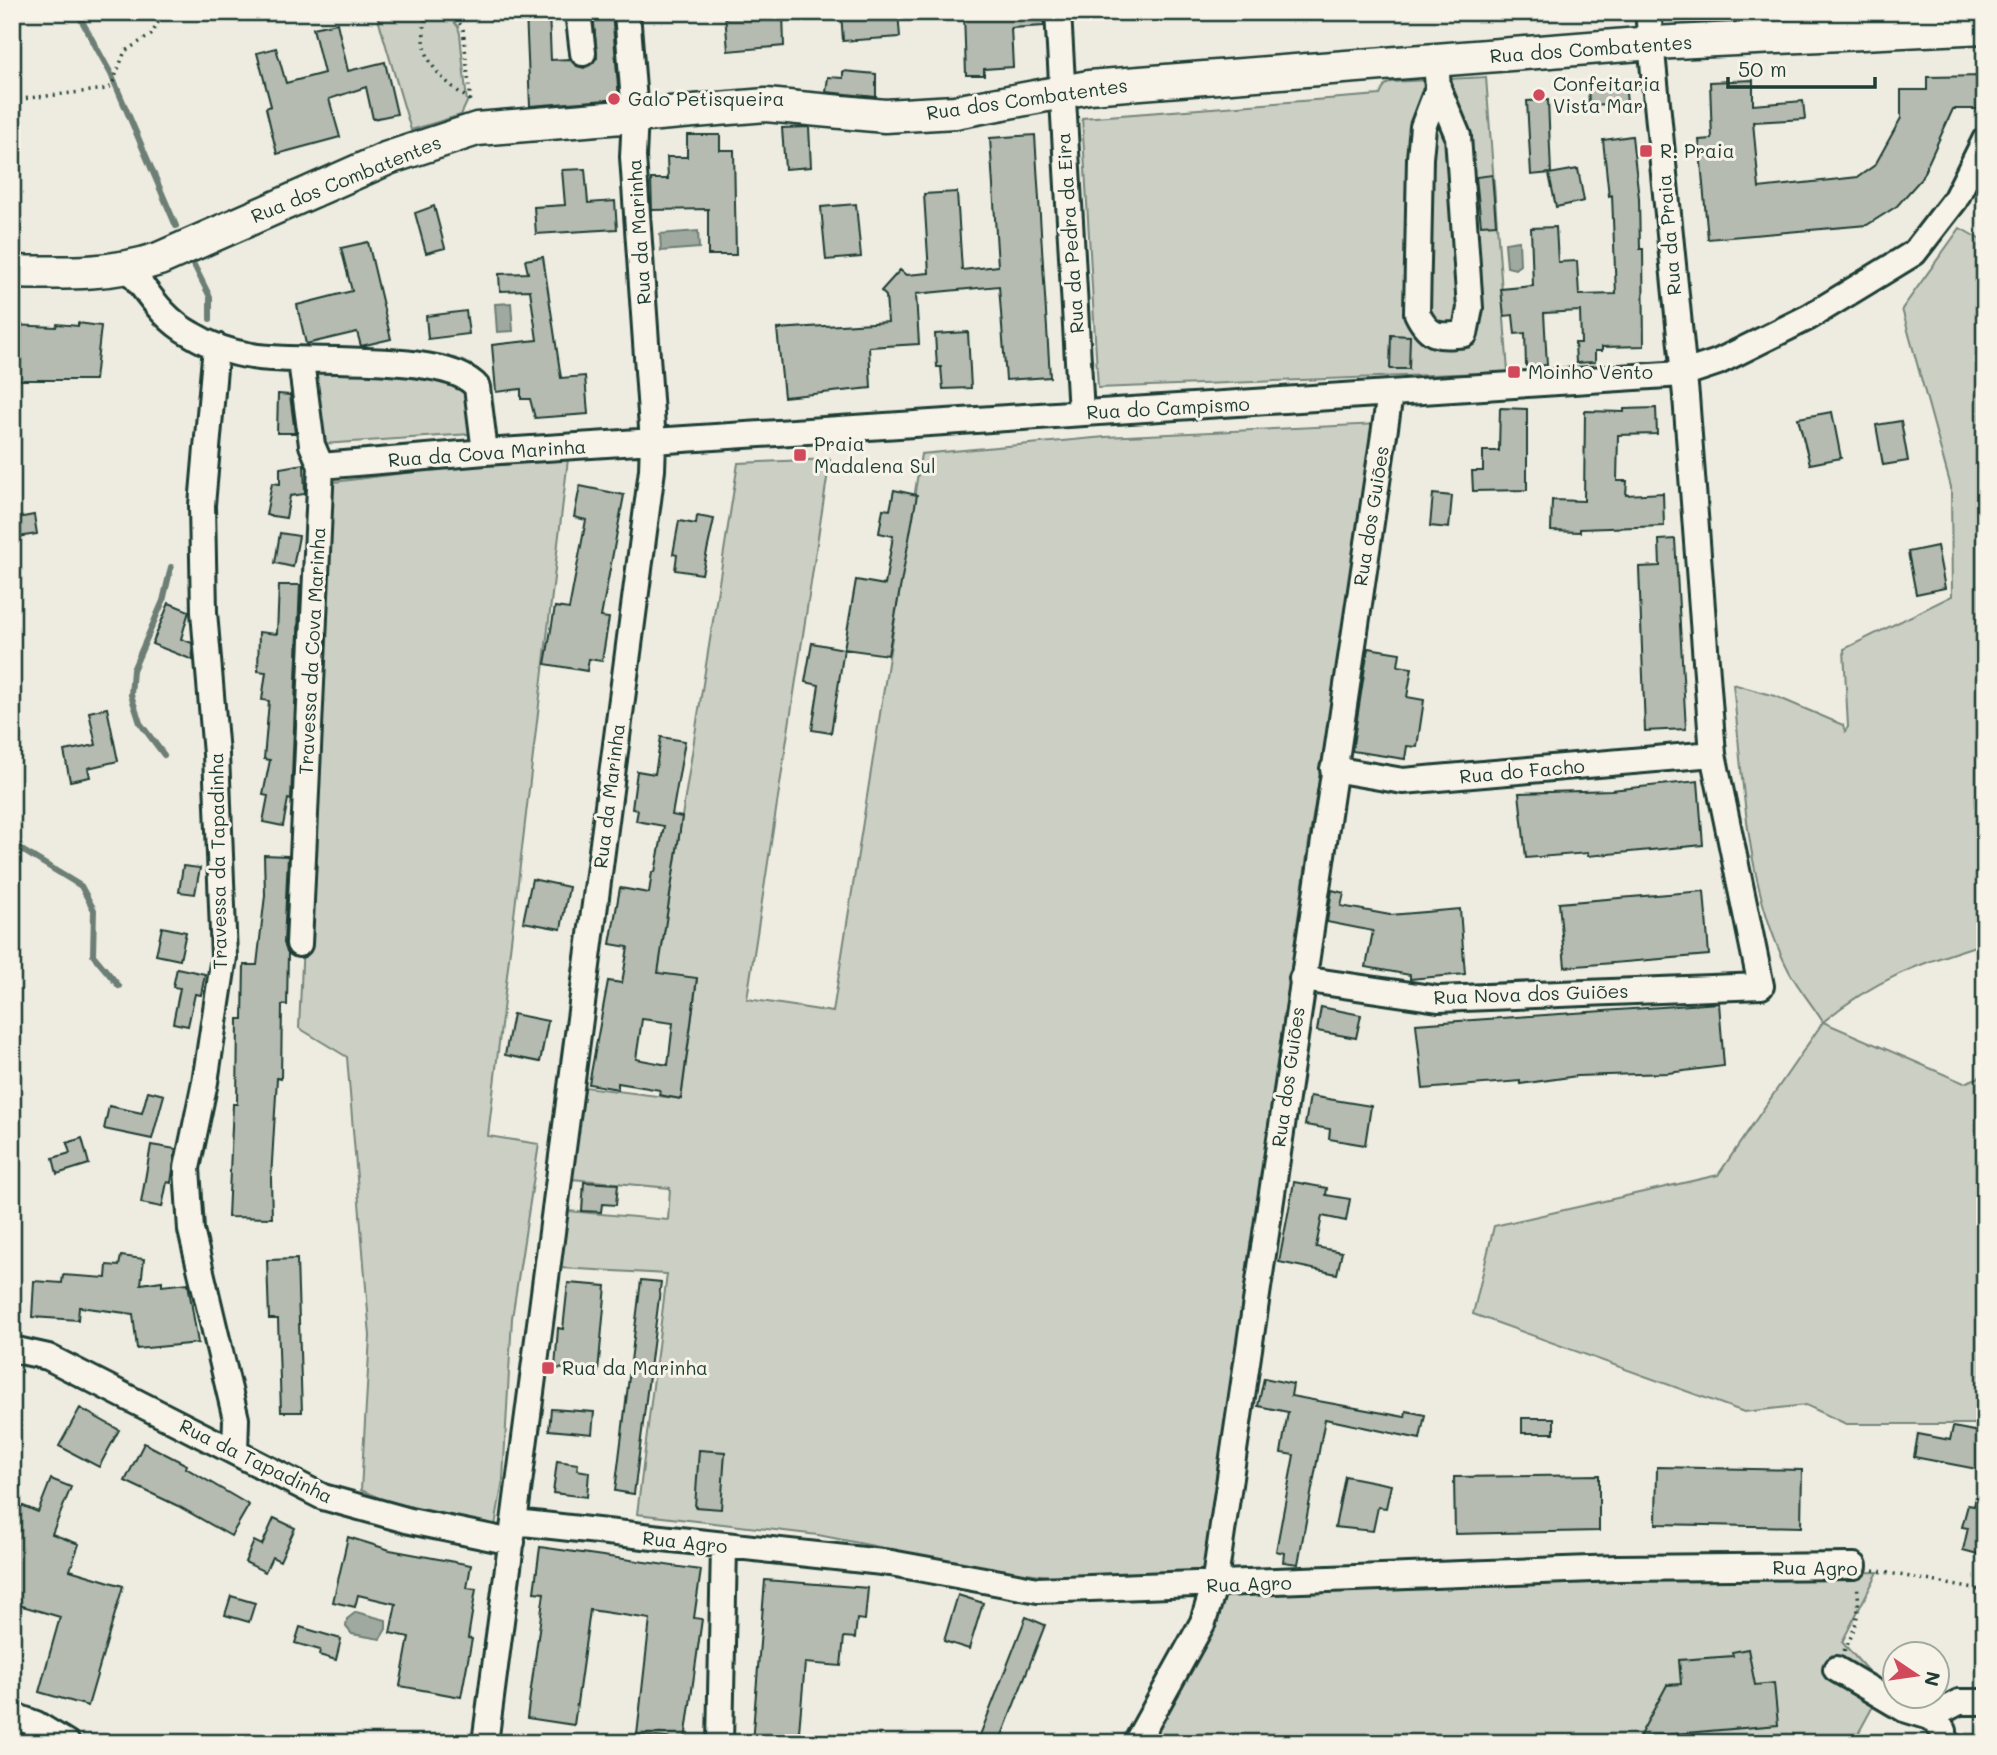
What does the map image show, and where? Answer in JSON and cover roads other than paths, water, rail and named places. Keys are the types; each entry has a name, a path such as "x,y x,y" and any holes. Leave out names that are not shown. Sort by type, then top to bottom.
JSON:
{"main road":[{"name":"Rua dos Combatentes","path":"12,272 76,273 129,269 388,158 477,129 766,105 885,116 955,112 1062,91 1437,74 1653,43 1985,27"}],"street":[{"path":"578,12 583,53"},
{"name":"Rua da Marinha","path":"485,1743 653,442 632,136 635,115 627,12"},
{"name":"Rua da Pedra da Eira","path":"1058,12 1081,413"},
{"name":"Rua da Praia","path":"1648,12 1686,396 1713,754 1760,986"},
{"path":"1437,74 1458,136 1470,308 1465,334 1449,336 1425,329 1417,313 1420,158 1423,127 1437,74"},
{"name":"Rua do Campismo","path":"653,442 1682,374 1718,362 1809,317 1914,253 1955,200 1985,141"},
{"path":"129,269 165,317 191,335 216,346 251,356 301,361 428,364 471,379 477,387 485,452"},
{"name":"Travessa da Tapadinha","path":"216,346 202,505 204,612 216,754 224,957 205,1082 187,1168 191,1230 236,1419 235,1452"},
{"name":"Travessa da Cova Marinha","path":"299,944 321,466 312,445 301,361"},
{"name":"Rua dos Guiões","path":"1136,1743 1203,1622 1214,1586 1390,394"},
{"name":"Rua da Cova Marinha","path":"321,466 485,452 653,442"},
{"name":"Rua do Facho","path":"1333,769 1403,781 1713,754"},
{"name":"Rua Nova dos Guiões","path":"1302,979 1438,999 1760,986"},
{"name":"Rua da Tapadinha","path":"12,1349 48,1357 323,1497 410,1521 513,1532"},
{"name":"Rua Agro","path":"513,1532 724,1546 891,1563 1038,1590 1214,1586 1618,1568 1854,1566"},
{"path":"720,1743 724,1546"},
{"path":"1836,1669 1904,1709 1930,1717 1944,1731 1944,1743"},
{"path":"1930,1717 1959,1702 1985,1702"},
{"path":"12,1715 36,1724 67,1743"}],"waterway":[{"path":"77,12 111,74 176,226"},
{"path":"191,259 210,297 210,319"},
{"path":"164,755 140,723 131,695 133,670 163,601 171,567"},
{"path":"12,844 81,886 94,910 93,955 119,986"}],"place":[{"name":"Confeitaria Vista Mar","path":"1539,95"},
{"name":"Galo Petisqueira","path":"614,99"},
{"name":"R. Praia","path":"1646,151"},
{"name":"Moinho Vento","path":"1514,372"},
{"name":"Praia Madalena Sul","path":"800,455"},
{"name":"Rua da Marinha","path":"548,1368"}]}
